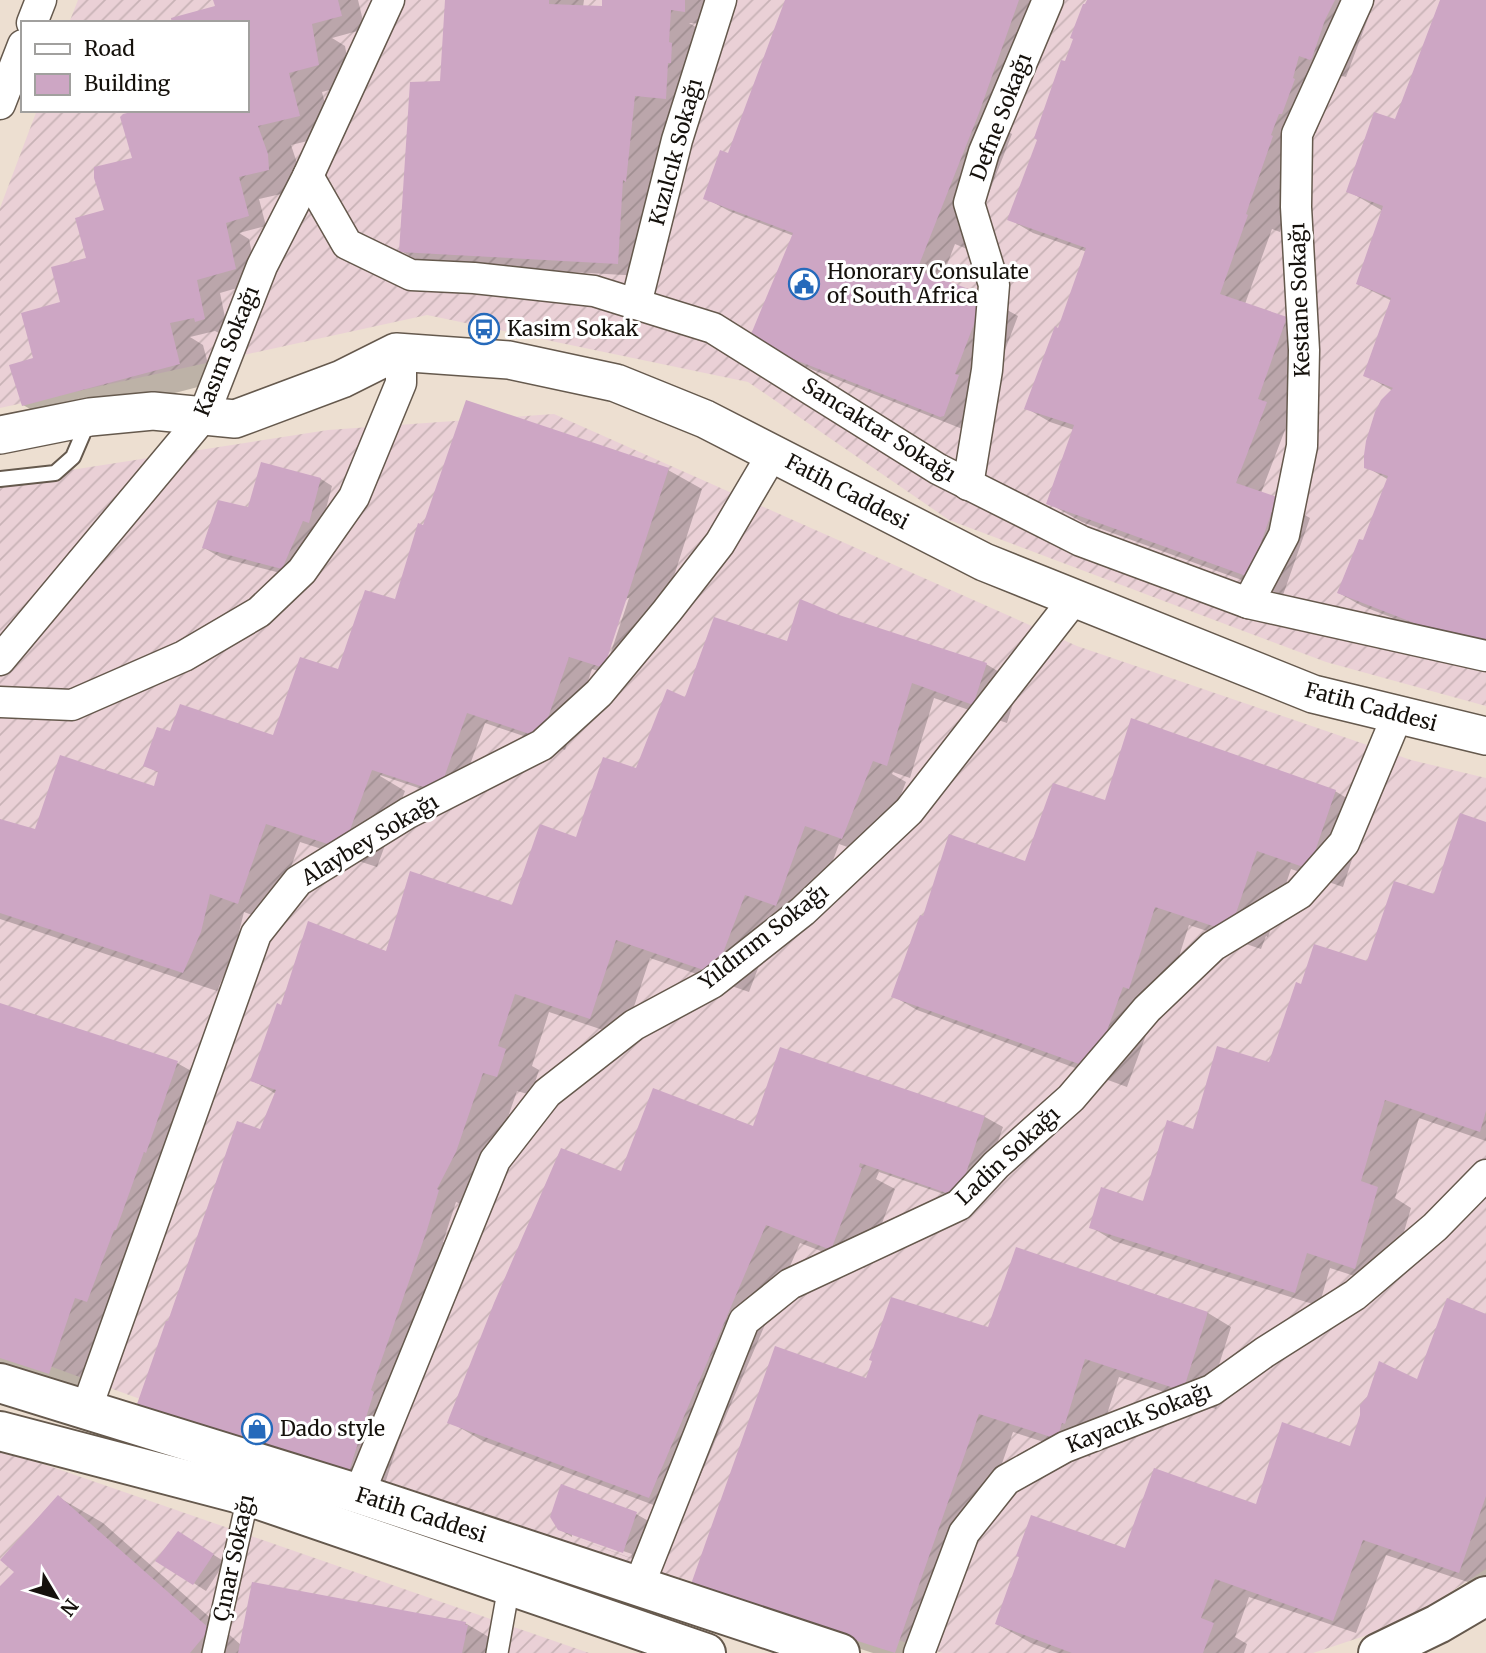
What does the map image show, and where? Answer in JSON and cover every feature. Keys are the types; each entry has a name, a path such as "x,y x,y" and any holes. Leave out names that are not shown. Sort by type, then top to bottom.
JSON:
{"main road":[{"name":"Fatih Caddesi","path":"0,1383 86,1410 509,1586 706,1653"},
{"name":"Fatih Caddesi","path":"0,1431 251,1479 359,1494 840,1653"},
{"path":"1378,1653 1438,1624 1486,1596"}],"street":[{"path":"33,21 41,0"},
{"name":"Kasım Sokağı","path":"0,660 203,417 262,266 308,176 388,0"},
{"name":"Kızılcık Sokağı","path":"636,304 677,141 721,0"},
{"name":"Defne Sokağı","path":"968,485 987,370 994,285 969,203 984,152 1048,0"},
{"name":"Kestane Sokağı","path":"1248,603 1284,535 1302,446 1304,350 1296,207 1297,134 1359,0"},
{"path":"0,104 21,51"},
{"name":"Sancaktar Sokağı","path":"308,176 347,244 411,275 474,278 594,291 713,328 938,469 1081,541 1248,603 1486,656"},
{"path":"0,435 90,417 153,411 235,419 342,379 396,352 401,366 401,383 354,498 302,571 259,612 184,656 72,705 0,702"},
{"name":"Fatih Caddesi","path":"396,352 509,360 616,383 705,419 984,562 1313,694 1486,736"},
{"name":"Alaybey Sokağı","path":"86,1410 256,934 298,881 408,813 542,745 599,694 720,543 773,453"},
{"name":"Yıldırım Sokağı","path":"359,1494 495,1160 547,1093 634,1024 712,983 813,902 909,811 1075,598"},
{"name":"Ladin Sokağı","path":"638,1588 744,1321 790,1284 959,1205 996,1165 1071,1098 1147,1009 1213,946 1299,894 1344,844 1398,714"},
{"name":"Kayacık Sokağı","path":"919,1653 964,1533 1006,1480 1065,1447 1212,1390 1265,1352 1355,1295 1435,1227 1486,1175"},
{"name":"Çınar Sokağı","path":"213,1653 251,1479"},
{"path":"497,1653 509,1586"}],"lane":[{"path":"0,479 55,473 73,457 90,417"}],"shaded area":[{"path":"78,0 1486,0 1486,706 1326,662 949,520 748,382 427,315 0,408 0,208 36,112 248,112 248,21 70,21"},
{"path":"554,414 1077,646 1411,760 1486,778 1486,1569 1401,1624 1313,1653 943,1653 456,1514 0,1348 0,481 328,430"},
{"path":"0,1449 589,1653 0,1653"}],"building":[{"path":"213,0 338,0 342,16 312,24 319,65 289,73 300,116 258,126 268,154 269,170 239,177 249,216 226,223 236,269 197,280 205,319 195,322 194,318 170,323 180,364 22,406 9,365 33,358 21,313 60,302 51,267 86,258 75,218 104,210 94,178 94,167 132,158 120,117 131,112 248,112 248,21 172,21 171,18 215,6"},
{"path":"445,0 549,0 549,4 602,6 602,0 685,0 685,12 671,10 671,63 668,63 666,99 635,96 626,182 623,180 618,264 399,252 410,82 440,81"},
{"path":"785,0 1019,0 979,113 917,270 985,295 955,374 959,375 944,416 940,417 749,339 793,233 703,199 720,150 728,153"},
{"path":"1087,0 1335,0 1312,58 1310,60 1299,56 1293,78 1295,79 1271,135 1273,136 1246,214 1248,215 1220,294 1287,317 1258,399 1267,402 1236,483 1277,497 1249,577 1046,504 1074,425 1024,409 1055,326 1058,328 1086,248 1007,220 1037,140 1034,138 1061,60 1065,61 1073,39 1070,38"},
{"path":"1440,0 1486,0 1486,651 1337,593 1359,539 1363,540 1388,476 1364,468 1364,455 1375,412 1381,400 1393,388 1363,376 1391,298 1356,284 1383,206 1346,192 1374,112 1395,119"},
{"path":"466,400 669,468 604,668 569,657 541,738 467,713 439,792 372,770 343,849 266,824 238,904 210,894 201,932 183,973 0,913 0,819 35,829 60,755 154,786 158,772 143,766 157,727 170,731 180,704 273,735 300,657 338,669 365,590 395,599 418,523 423,525"},
{"path":"261,462 321,478 309,523 303,521 282,569 202,548 218,500 248,507"},
{"path":"800,599 839,615 987,663 973,705 912,683 887,766 873,761 842,839 805,826 776,906 745,895 715,974 616,940 590,1019 515,994 498,1046 506,1049 497,1077 483,1073 456,1152 437,1189 439,1190 427,1230 371,1390 374,1392 347,1478 136,1407 237,1121 260,1129 276,1090 250,1081 277,1003 281,1005 308,921 386,951 410,871 512,905 540,824 576,837 603,757 636,768 667,689 685,697 714,617 787,641"},
{"path":"1131,718 1336,790 1309,869 1257,851 1228,931 1155,907 1129,989 1123,987 1093,1069 891,997 920,915 923,916 949,834 1025,861 1053,783 1105,800"},
{"path":"1460,813 1486,822 1486,1111 1480,1132 1385,1100 1361,1181 1378,1187 1355,1269 1307,1253 1295,1293 1089,1228 1101,1187 1143,1201 1167,1120 1193,1129 1217,1046 1269,1062 1296,982 1301,984 1314,944 1367,961 1394,881 1434,894"},
{"path":"0,1003 178,1061 146,1153 144,1152 87,1302 75,1298 49,1374 0,1358"},
{"path":"780,1047 985,1116 958,1197 860,1163 859,1167 862,1168 831,1250 766,1225 649,1498 447,1423 494,1303 561,1148 621,1171 653,1088 753,1126"},
{"path":"1016,1247 1208,1312 1183,1391 1085,1359 1065,1424 1062,1423 1057,1439 979,1414 895,1653 690,1587 775,1346 866,1378 872,1361 869,1360 891,1297 988,1327"},
{"path":"1447,1298 1486,1314 1486,1496 1459,1573 1363,1540 1333,1621 1215,1579 1201,1618 1214,1623 1203,1653 1072,1653 995,1624 1031,1515 1125,1548 1154,1468 1256,1504 1282,1422 1350,1446 1360,1415 1360,1405 1367,1397 1379,1361 1417,1379"},
{"path":"561,1484 637,1512 623,1553 558,1530 550,1517"},
{"path":"58,1495 210,1629 190,1653 0,1653 0,1586 14,1572 0,1560"},
{"path":"178,1531 214,1554 193,1585 155,1561"},
{"path":"252,1582 466,1622 465,1625 468,1625 462,1653 238,1653"}],"place":[{"name":"Honorary Consulate of South Africa","path":"804,284"},
{"name":"Kasim Sokak","path":"484,329"},
{"name":"Dado style","path":"257,1429"}]}
